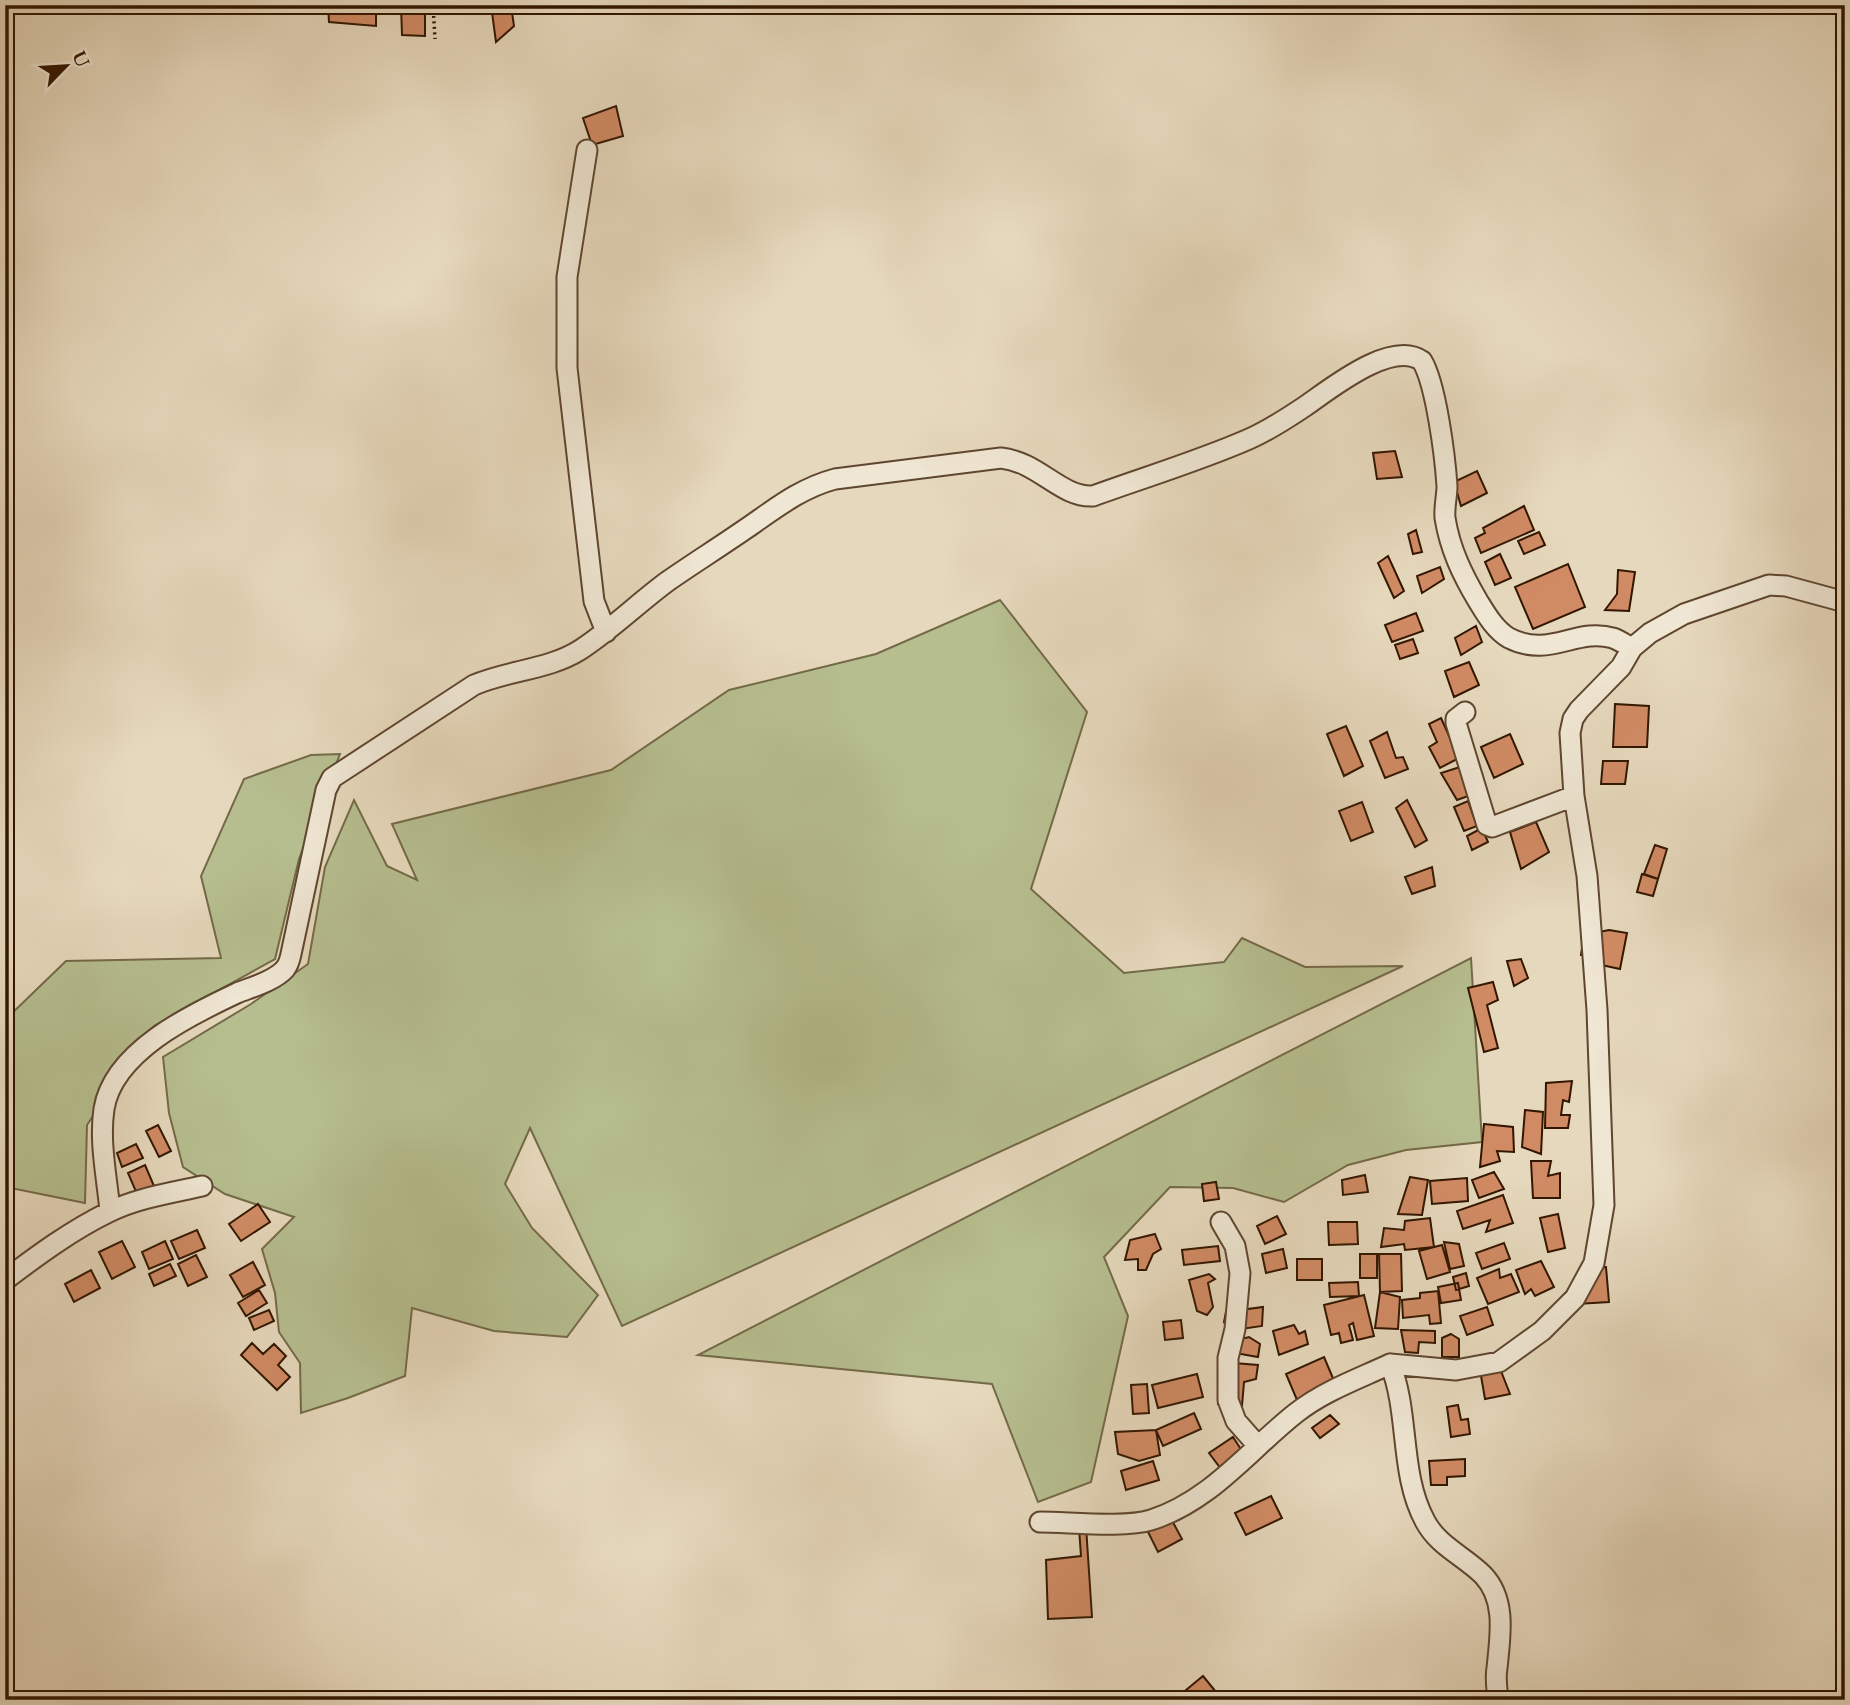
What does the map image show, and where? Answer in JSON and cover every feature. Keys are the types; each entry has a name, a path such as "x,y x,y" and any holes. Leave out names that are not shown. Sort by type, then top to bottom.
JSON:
{"street":[{"path":"587,150 568,277 567,379 594,601 606,632"},
{"path":"110,1211 103,1130 104,1108 113,1083 131,1060 171,1028 284,970 291,954 326,790 332,778 474,685 556,662 578,651 669,581 794,495 817,484 835,479 1001,458 1027,464 1074,493 1093,496 1247,440 1273,427 1352,372 1409,355 1422,360 1428,374 1447,486 1445,517 1459,569 1490,621 1506,636 1536,647 1597,636 1612,638 1632,648"},
{"path":"1040,1522 1134,1523 1152,1520 1203,1492 1248,1458 1298,1411 1331,1390 1390,1364 1456,1370 1499,1362 1542,1331 1575,1298 1594,1263 1604,1205 1597,1010 1587,876 1574,796 1570,733 1573,719 1621,667 1632,648 1650,633 1684,614 1769,585 1786,586 1845,601"},
{"path":"1465,712 1456,719 1456,723 1487,825 1492,827 1574,796"},
{"path":"5,1280 42,1252 110,1211 202,1186"},
{"path":"1221,1222 1235,1246 1240,1273 1235,1329 1228,1358 1228,1401 1236,1422 1258,1446"},
{"path":"1390,1364 1397,1384 1412,1487 1425,1521 1446,1548 1482,1574 1497,1601 1501,1625 1496,1670 1498,1700"}],"path":[{"path":"433,5 435,39"}],"green space":[{"path":"1000,600 1087,712 1031,889 1124,973 1224,962 1242,938 1305,967 1403,966 622,1326 530,1128 505,1184 532,1228 598,1295 567,1337 494,1331 412,1308 405,1376 301,1413 300,1363 279,1332 275,1293 262,1249 294,1217 225,1194 183,1167 169,1113 163,1057 251,1004 308,964 325,867 354,800 387,866 417,880 392,824 611,770 729,690 876,654"},
{"path":"340,754 299,859 275,959 154,1026 87,1125 85,1203 11,1188 5,1190 5,1020 66,961 221,958 201,876 244,779 311,755"},
{"path":"1471,958 1482,1142 1406,1150 1348,1165 1284,1202 1233,1188 1170,1187 1104,1257 1128,1316 1091,1482 1038,1502 992,1384 698,1355"}],"building":[{"path":"328,5 376,5 376,26 329,22"},
{"path":"401,5 425,5 425,36 402,35"},
{"path":"491,5 511,5 514,26 496,42"},
{"path":"616,106 623,136 592,145 583,118"},
{"path":"1395,451 1402,477 1377,479 1373,453"},
{"path":"1477,471 1487,493 1461,506 1454,482"},
{"path":"1524,506 1534,530 1481,553 1475,538 1485,533 1483,528"},
{"path":"1416,530 1422,552 1413,554 1408,534"},
{"path":"1539,532 1545,545 1524,554 1518,541"},
{"path":"1500,554 1511,578 1495,585 1485,562"},
{"path":"1388,556 1404,591 1394,598 1378,563"},
{"path":"1568,564 1585,607 1533,629 1515,587"},
{"path":"1440,567 1444,579 1422,593 1417,576"},
{"path":"1618,570 1635,572 1629,611 1605,610 1617,594"},
{"path":"1416,613 1423,631 1392,642 1385,625"},
{"path":"1476,626 1482,642 1461,655 1455,638"},
{"path":"1413,639 1418,653 1400,659 1395,645"},
{"path":"1469,662 1479,685 1454,697 1445,671"},
{"path":"1615,704 1649,706 1647,747 1613,747"},
{"path":"1441,718 1459,758 1440,768 1429,747 1437,742 1429,724"},
{"path":"1346,726 1363,766 1344,776 1327,734"},
{"path":"1387,732 1396,758 1403,757 1408,769 1385,778 1370,741"},
{"path":"1510,734 1523,764 1494,778 1481,747"},
{"path":"1603,761 1628,761 1625,784 1601,784"},
{"path":"1460,767 1474,794 1457,800 1441,773"},
{"path":"1407,800 1427,840 1415,847 1396,808"},
{"path":"1468,801 1477,826 1464,831 1454,807"},
{"path":"1362,802 1373,832 1351,841 1339,811"},
{"path":"1536,822 1549,852 1521,869 1510,832"},
{"path":"1482,828 1488,842 1472,850 1467,836"},
{"path":"1655,845 1667,849 1658,879 1644,874"},
{"path":"1432,867 1435,886 1412,894 1405,877"},
{"path":"1642,874 1658,879 1653,896 1637,892"},
{"path":"1609,930 1627,933 1620,969 1592,963 1593,957 1581,955 1584,935"},
{"path":"1521,959 1528,978 1514,986 1507,961"},
{"path":"1493,982 1498,1000 1487,1005 1498,1048 1484,1052 1468,988"},
{"path":"1572,1081 1569,1102 1563,1100 1561,1115 1570,1115 1568,1128 1545,1128 1546,1083"},
{"path":"1525,1110 1543,1112 1541,1154 1522,1147"},
{"path":"1484,1124 1513,1127 1514,1152 1497,1151 1500,1161 1480,1167"},
{"path":"158,1125 171,1151 159,1157 146,1131"},
{"path":"136,1144 143,1158 122,1167 117,1153"},
{"path":"1531,1161 1551,1161 1548,1176 1560,1173 1560,1198 1533,1198"},
{"path":"145,1165 154,1186 137,1194 128,1173"},
{"path":"1494,1172 1504,1189 1479,1198 1472,1180"},
{"path":"1365,1175 1368,1192 1343,1195 1342,1180"},
{"path":"1410,1177 1428,1180 1422,1215 1398,1214"},
{"path":"1467,1178 1468,1201 1432,1204 1430,1181"},
{"path":"1216,1182 1219,1199 1204,1201 1202,1184"},
{"path":"1503,1195 1513,1223 1486,1232 1490,1220 1463,1229 1457,1211"},
{"path":"258,1204 270,1222 241,1241 229,1224"},
{"path":"1558,1214 1565,1248 1548,1252 1540,1218"},
{"path":"1277,1216 1286,1234 1265,1244 1257,1226"},
{"path":"1430,1218 1434,1247 1405,1250 1404,1244 1381,1247 1384,1228 1404,1230 1405,1221"},
{"path":"1328,1222 1357,1222 1358,1244 1329,1245"},
{"path":"197,1230 205,1248 179,1259 171,1241"},
{"path":"1155,1234 1161,1249 1153,1254 1146,1270 1138,1270 1138,1259 1125,1260 1130,1240"},
{"path":"122,1241 135,1267 112,1279 99,1252"},
{"path":"165,1241 173,1259 149,1269 142,1252"},
{"path":"1444,1242 1459,1244 1464,1266 1450,1269"},
{"path":"1504,1243 1510,1259 1482,1269 1476,1253"},
{"path":"1442,1245 1450,1272 1427,1279 1419,1251"},
{"path":"1218,1246 1220,1261 1184,1265 1182,1250"},
{"path":"1283,1249 1287,1268 1266,1273 1262,1254"},
{"path":"1360,1254 1377,1254 1377,1278 1360,1278"},
{"path":"1379,1254 1401,1254 1402,1291 1380,1292"},
{"path":"196,1255 207,1277 188,1286 178,1264"},
{"path":"1297,1259 1322,1259 1322,1280 1297,1280"},
{"path":"1541,1261 1554,1287 1535,1296 1531,1289 1525,1294 1516,1270"},
{"path":"253,1262 265,1285 243,1297 230,1275"},
{"path":"170,1264 176,1276 154,1286 149,1274"},
{"path":"1606,1267 1609,1302 1577,1304 1585,1268"},
{"path":"1499,1269 1500,1278 1511,1274 1519,1292 1488,1304 1477,1278"},
{"path":"91,1270 100,1288 74,1302 65,1284"},
{"path":"1466,1273 1469,1286 1456,1290 1453,1277"},
{"path":"1209,1274 1215,1279 1208,1283 1213,1307 1207,1315 1197,1311 1189,1280"},
{"path":"1358,1282 1359,1296 1330,1297 1329,1283"},
{"path":"1458,1283 1461,1300 1441,1303 1438,1287"},
{"path":"259,1290 267,1303 246,1316 238,1303"},
{"path":"1438,1291 1441,1323 1430,1324 1429,1315 1403,1318 1402,1300 1420,1298 1420,1293"},
{"path":"1380,1292 1400,1297 1398,1329 1375,1328"},
{"path":"1364,1295 1374,1336 1357,1340 1353,1323 1349,1325 1353,1340 1341,1343 1339,1333 1331,1335 1324,1305"},
{"path":"1263,1307 1262,1326 1228,1331 1224,1322 1226,1312"},
{"path":"1487,1307 1493,1325 1467,1335 1460,1316"},
{"path":"269,1310 274,1321 254,1330 249,1318"},
{"path":"1181,1320 1183,1338 1165,1340 1163,1322"},
{"path":"1294,1325 1299,1334 1305,1331 1308,1344 1279,1355 1273,1331"},
{"path":"1401,1330 1435,1331 1435,1343 1419,1342 1418,1353 1405,1352"},
{"path":"1451,1334 1459,1339 1459,1357 1442,1357 1442,1338"},
{"path":"1249,1337 1260,1344 1258,1357 1235,1353 1237,1340"},
{"path":"252,1343 263,1354 274,1344 286,1356 278,1365 290,1377 277,1390 241,1355"},
{"path":"1324,1357 1335,1383 1297,1400 1286,1374"},
{"path":"1221,1362 1258,1365 1256,1379 1244,1382 1242,1406 1218,1404"},
{"path":"1499,1366 1510,1394 1485,1399 1480,1370"},
{"path":"1197,1374 1203,1397 1158,1408 1152,1385"},
{"path":"1147,1384 1149,1413 1133,1414 1131,1385"},
{"path":"1458,1405 1461,1420 1468,1419 1470,1434 1451,1437 1447,1407"},
{"path":"1194,1413 1201,1429 1163,1446 1156,1430"},
{"path":"1330,1415 1339,1424 1320,1438 1312,1428"},
{"path":"1156,1430 1160,1455 1139,1461 1118,1454 1115,1432"},
{"path":"1233,1437 1244,1454 1221,1469 1209,1453"},
{"path":"1465,1459 1465,1476 1447,1477 1447,1485 1431,1485 1429,1461"},
{"path":"1153,1461 1159,1480 1126,1490 1121,1471"},
{"path":"1271,1496 1282,1518 1246,1535 1235,1513"},
{"path":"1169,1515 1182,1539 1158,1552 1146,1528"},
{"path":"1086,1526 1092,1617 1048,1619 1046,1560 1081,1556 1079,1528"},
{"path":"1203,1676 1216,1692 1207,1700 1174,1700"}]}
